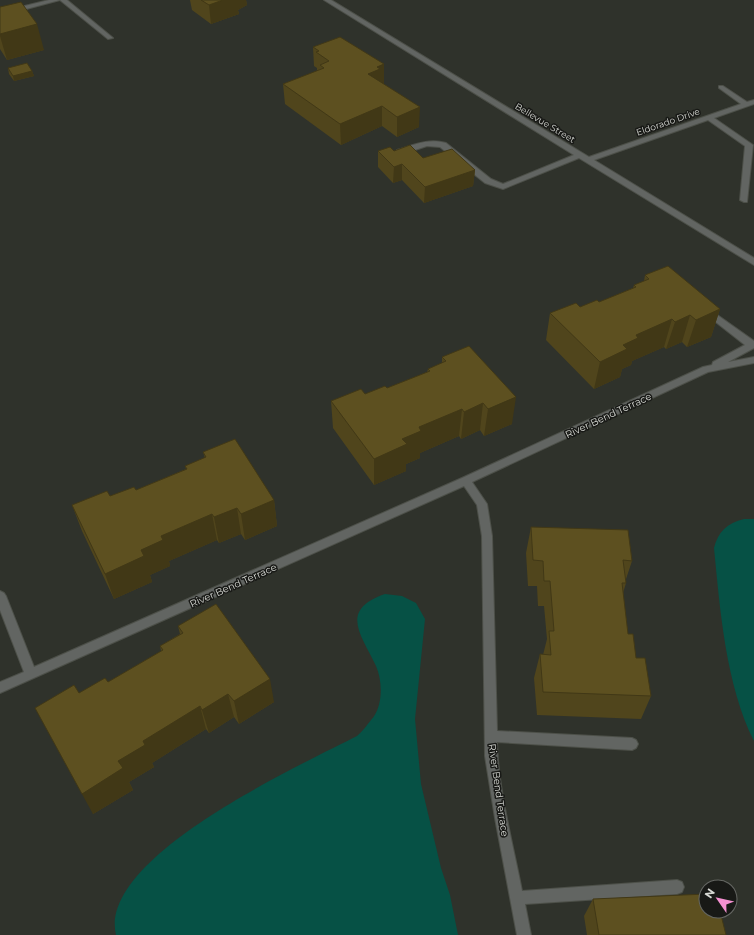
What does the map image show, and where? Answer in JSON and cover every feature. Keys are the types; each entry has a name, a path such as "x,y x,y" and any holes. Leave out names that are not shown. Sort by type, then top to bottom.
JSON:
{"street":[{"path":"0,14 57,0"},
{"path":"62,0 110,38"},
{"name":"Bellevue Street","path":"326,0 754,262"},
{"path":"721,87 746,105"},
{"name":"Eldorado Drive","path":"588,160 754,102"},
{"path":"709,118 751,144 744,200"},
{"path":"389,156 430,142 443,144 488,181 503,187 580,155"},
{"path":"698,304 753,344 706,369"},
{"name":"River Bend Terrace","path":"0,688 466,482 706,369 754,360"},
{"name":"River Bend Terrace","path":"466,482 482,504 487,536 492,756 501,818 524,935"},
{"path":"0,596 31,674"},
{"path":"491,736 632,744"},
{"path":"517,898 677,887"}],"water":[{"path":"744,519 754,519 754,741 744,719 731,672 722,622 714,548 718,537 724,529 733,523"},
{"path":"385,594 402,596 416,603 425,619 415,719 421,784 441,868 450,895 458,935 116,935 119,905 138,875 169,845 208,817 251,791 361,733 375,715 380,701 381,687 376,666 360,634 358,616 362,608 371,600"}],"building":[{"path":"201,0 223,0 209,5"},
{"path":"21,2 37,24 0,34 0,7"},
{"path":"340,37 384,64 377,67 380,69 368,74 420,107 397,117 382,106 340,124 283,84 324,68 320,65 329,61 316,52 319,51 313,47"},
{"path":"27,63 32,71 13,76 8,68"},
{"path":"410,145 423,158 452,149 475,170 425,187 402,164 394,167 378,151 390,147 394,151"},
{"path":"668,266 720,309 696,320 690,315 675,322 672,319 636,335 638,338 623,345 627,349 600,362 550,313 576,303 580,307 597,300 599,302 636,287 634,285 649,279 645,275"},
{"path":"469,346 516,397 488,409 483,403 464,412 462,409 419,427 421,431 402,439 407,444 374,459 331,401 361,389 365,394 385,386 387,388 430,371 428,369 446,361 442,357"},
{"path":"235,439 274,500 241,514 237,508 214,517 212,514 161,536 163,540 141,550 144,556 105,574 72,505 107,491 110,496 134,487 136,490 187,469 185,466 206,457 203,452"},
{"path":"531,527 628,530 632,561 623,560 626,583 622,583 628,634 633,634 636,658 645,658 651,696 543,692 540,654 551,655 549,631 554,631 550,581 544,581 543,561 533,560"},
{"path":"216,604 270,679 234,701 228,694 202,710 200,706 143,741 145,745 118,761 123,768 82,794 35,708 74,685 79,693 105,678 108,682 163,650 160,646 183,633 178,626"},
{"path":"698,894 698,919 722,919 726,935 599,935 593,899"}]}
